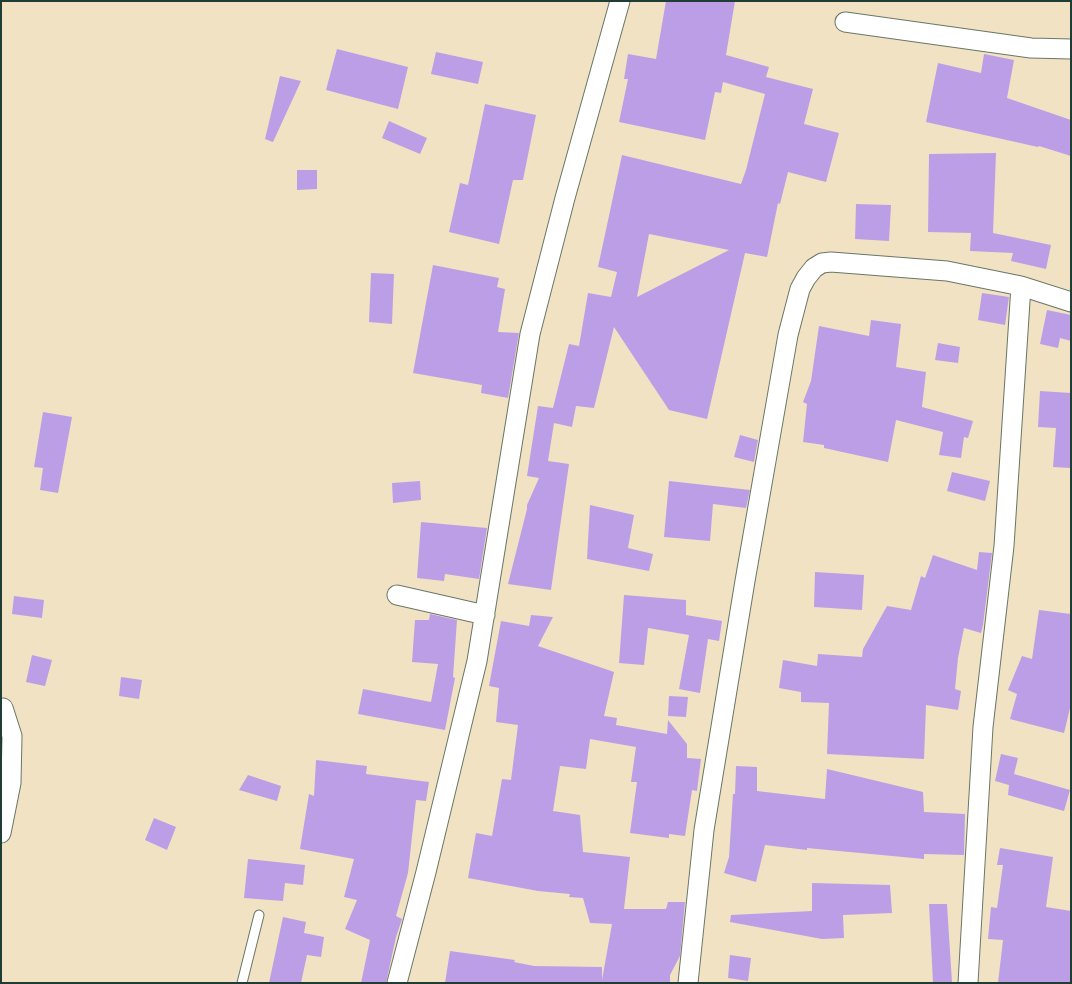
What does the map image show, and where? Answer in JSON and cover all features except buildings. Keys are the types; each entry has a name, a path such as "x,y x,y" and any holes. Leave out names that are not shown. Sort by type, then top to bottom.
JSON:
{"street":[{"path":"397,983 426,872 486,615 530,334 565,198 620,1"},
{"path":"845,22 1031,48 1071,49"},
{"path":"688,983 704,830 788,335 800,289 814,268 822,263 831,262 947,271 1021,286 1071,302"},
{"path":"968,983 983,727 1004,546 1021,286"},
{"path":"397,595 486,615"},
{"path":"1,833 11,783 12,746 12,736 4,708"}],"lane":[{"path":"242,983 259,915"}]}
